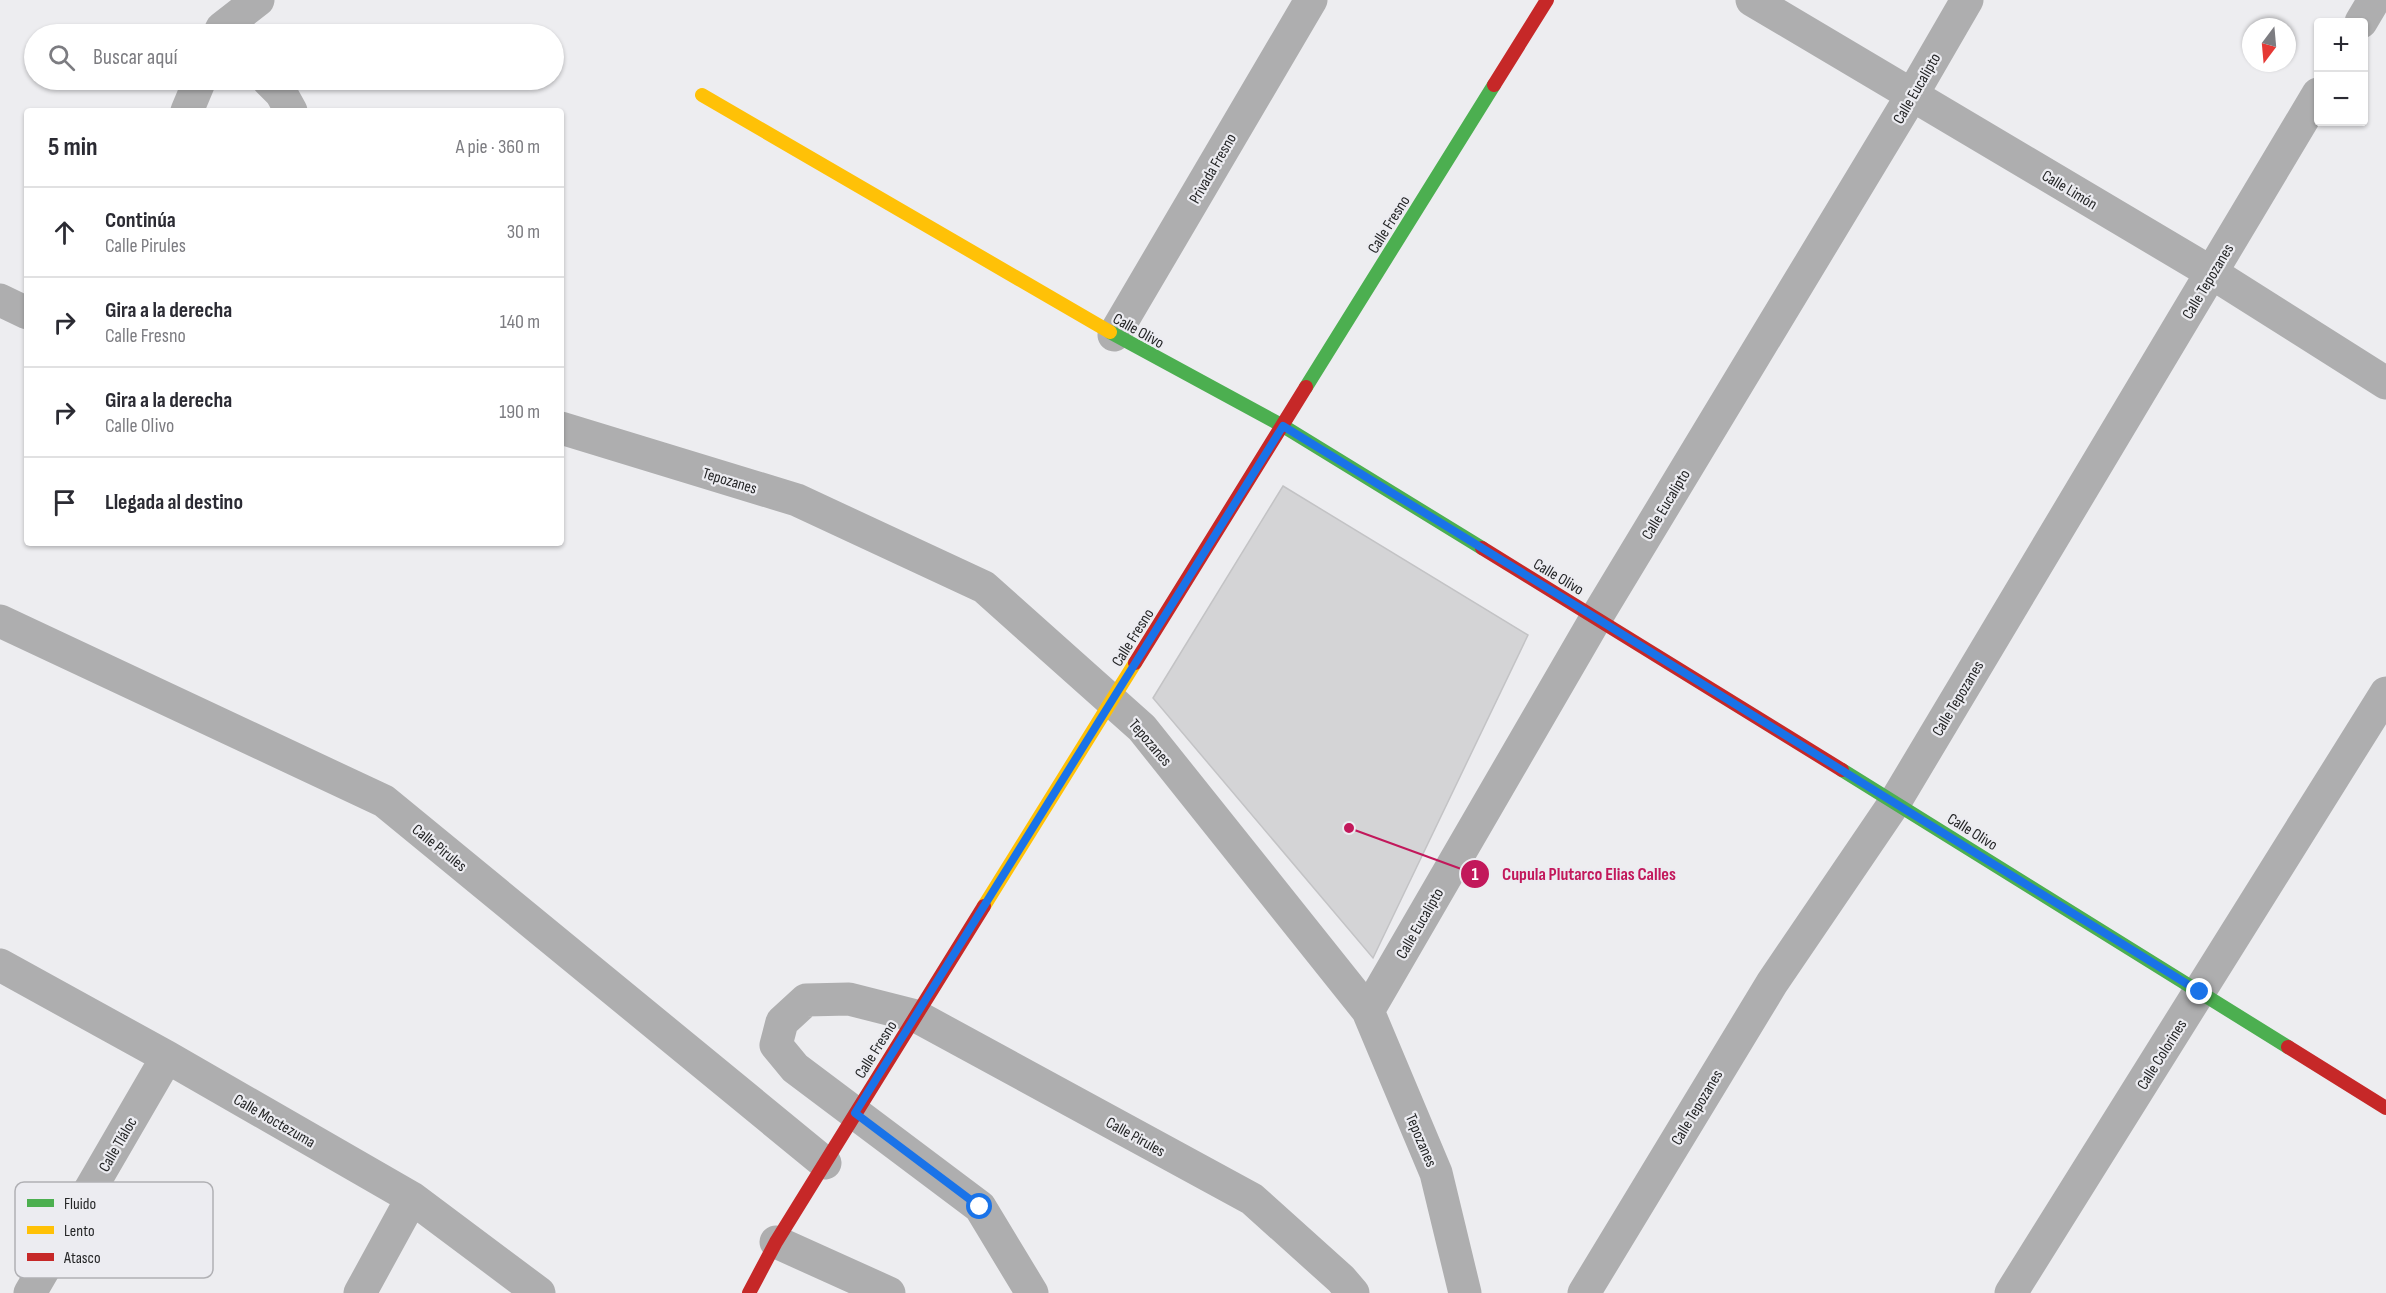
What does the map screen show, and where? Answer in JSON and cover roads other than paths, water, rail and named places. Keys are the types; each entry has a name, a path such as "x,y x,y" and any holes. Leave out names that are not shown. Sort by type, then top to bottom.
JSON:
{"street":[{"path":"223,24 258,0"},
{"name":"Privada Fresno","path":"1114,335 1311,0"},
{"name":"Calle Fresno","path":"749,1293 776,1242 855,1113 1546,0"},
{"name":"Calle Limón","path":"1752,0 2212,273 2386,382"},
{"name":"Calle Eucalipto","path":"1368,1011 1596,618 1967,0"},
{"path":"2363,18 2374,0"},
{"path":"188,108 196,90"},
{"path":"277,90 289,108"},
{"name":"Calle Olivo","path":"702,95 1114,335 1283,426 1895,802 2386,1108"},
{"name":"Calle Tepozanes","path":"1584,1293 1772,983 1895,802 2314,102"},
{"path":"0,300 24,312"},
{"name":"Tepozanes","path":"564,429 797,500 984,587 1142,728 1368,1011 1436,1173 1465,1293"},
{"name":"Calle Pirules","path":"0,621 384,801 825,1163"},
{"name":"Calle Colorines","path":"2011,1293 2386,693"},
{"name":"Calle Moctezuma","path":"0,965 167,1057 412,1198 539,1293"},
{"name":"Calle Pirules","path":"855,1113 795,1068 776,1045 782,1022 806,1000 849,999 916,1016 1252,1199 1343,1288"},
{"name":"Calle Tláloc","path":"94,1182 167,1057"},
{"path":"855,1113 980,1207 1032,1293"},
{"path":"360,1293 412,1198"},
{"path":"776,1242 889,1293"},
{"name":"Calle Tláloc","path":"30,1293 39,1278"}],"place":[{"name":"Cupula Plutarco Elias Calles","path":"1349,828"}]}
